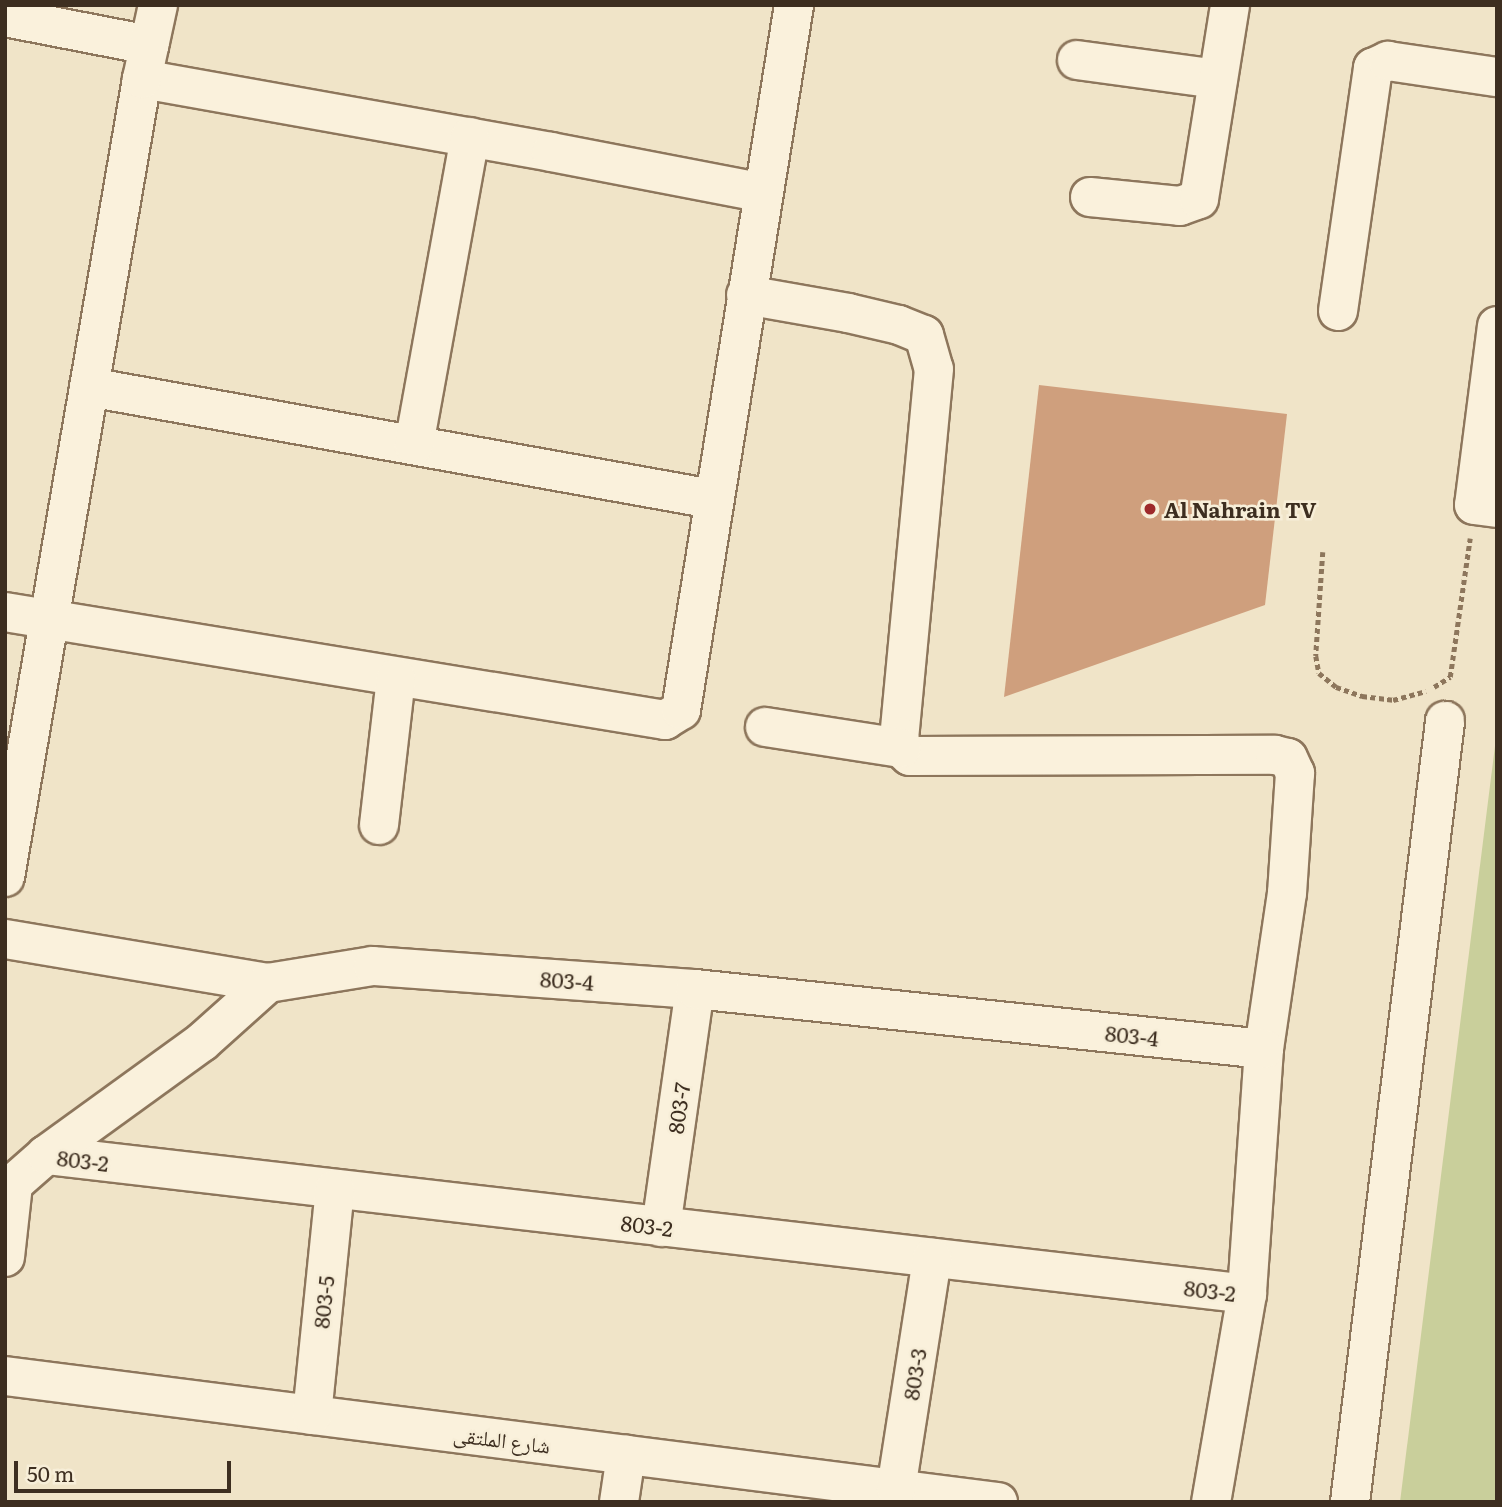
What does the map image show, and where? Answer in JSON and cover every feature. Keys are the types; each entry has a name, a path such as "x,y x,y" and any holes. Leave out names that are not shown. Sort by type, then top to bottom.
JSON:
{"street":[{"path":"5,877 158,5"},
{"path":"5,612 665,720 681,710 712,499 794,5"},
{"path":"1090,197 1180,206 1199,199 1230,5"},
{"path":"5,17 146,62 470,137 763,193"},
{"path":"1077,60 1218,79"},
{"path":"1338,311 1373,68 1388,61 1497,77"},
{"path":"414,445 470,137"},
{"path":"746,295 848,313 899,325 924,335 934,369 901,748"},
{"path":"1486,507 1497,326"},
{"path":"89,387 712,499"},
{"path":"379,825 396,678"},
{"path":"1350,1502 1445,721"},
{"path":"765,727 901,748 910,756 1275,755 1288,758 1295,773 1287,893 1264,1049 1247,1294 1211,1502"},
{"path":"5,939 268,984"},
{"name":"803-4","path":"268,984 373,966 695,989 1264,1049"},
{"path":"5,1257 13,1184 46,1156 202,1042 268,984"},
{"name":"803-7","path":"661,1227 695,989"},
{"name":"803-2","path":"46,1156 1247,1294"},
{"name":"803-5","path":"312,1415 335,1189"},
{"name":"803-3","path":"896,1489 932,1258"},
{"name":"شارع الملتقى","path":"5,1376 998,1502"},
{"path":"619,1502 626,1455"}],"path":[{"path":"1323,552 1316,656 1319,673 1336,687 1362,696 1394,700 1411,698 1450,677 1486,507"}],"green space":[{"path":"1497,730 1497,1502 1400,1502"}],"building":[{"name":"Al Nahrain TV","path":"1039,385 1287,414 1265,605 1004,697"}],"place":[{"name":"Al Nahrain TV","path":"1150,509"}]}
